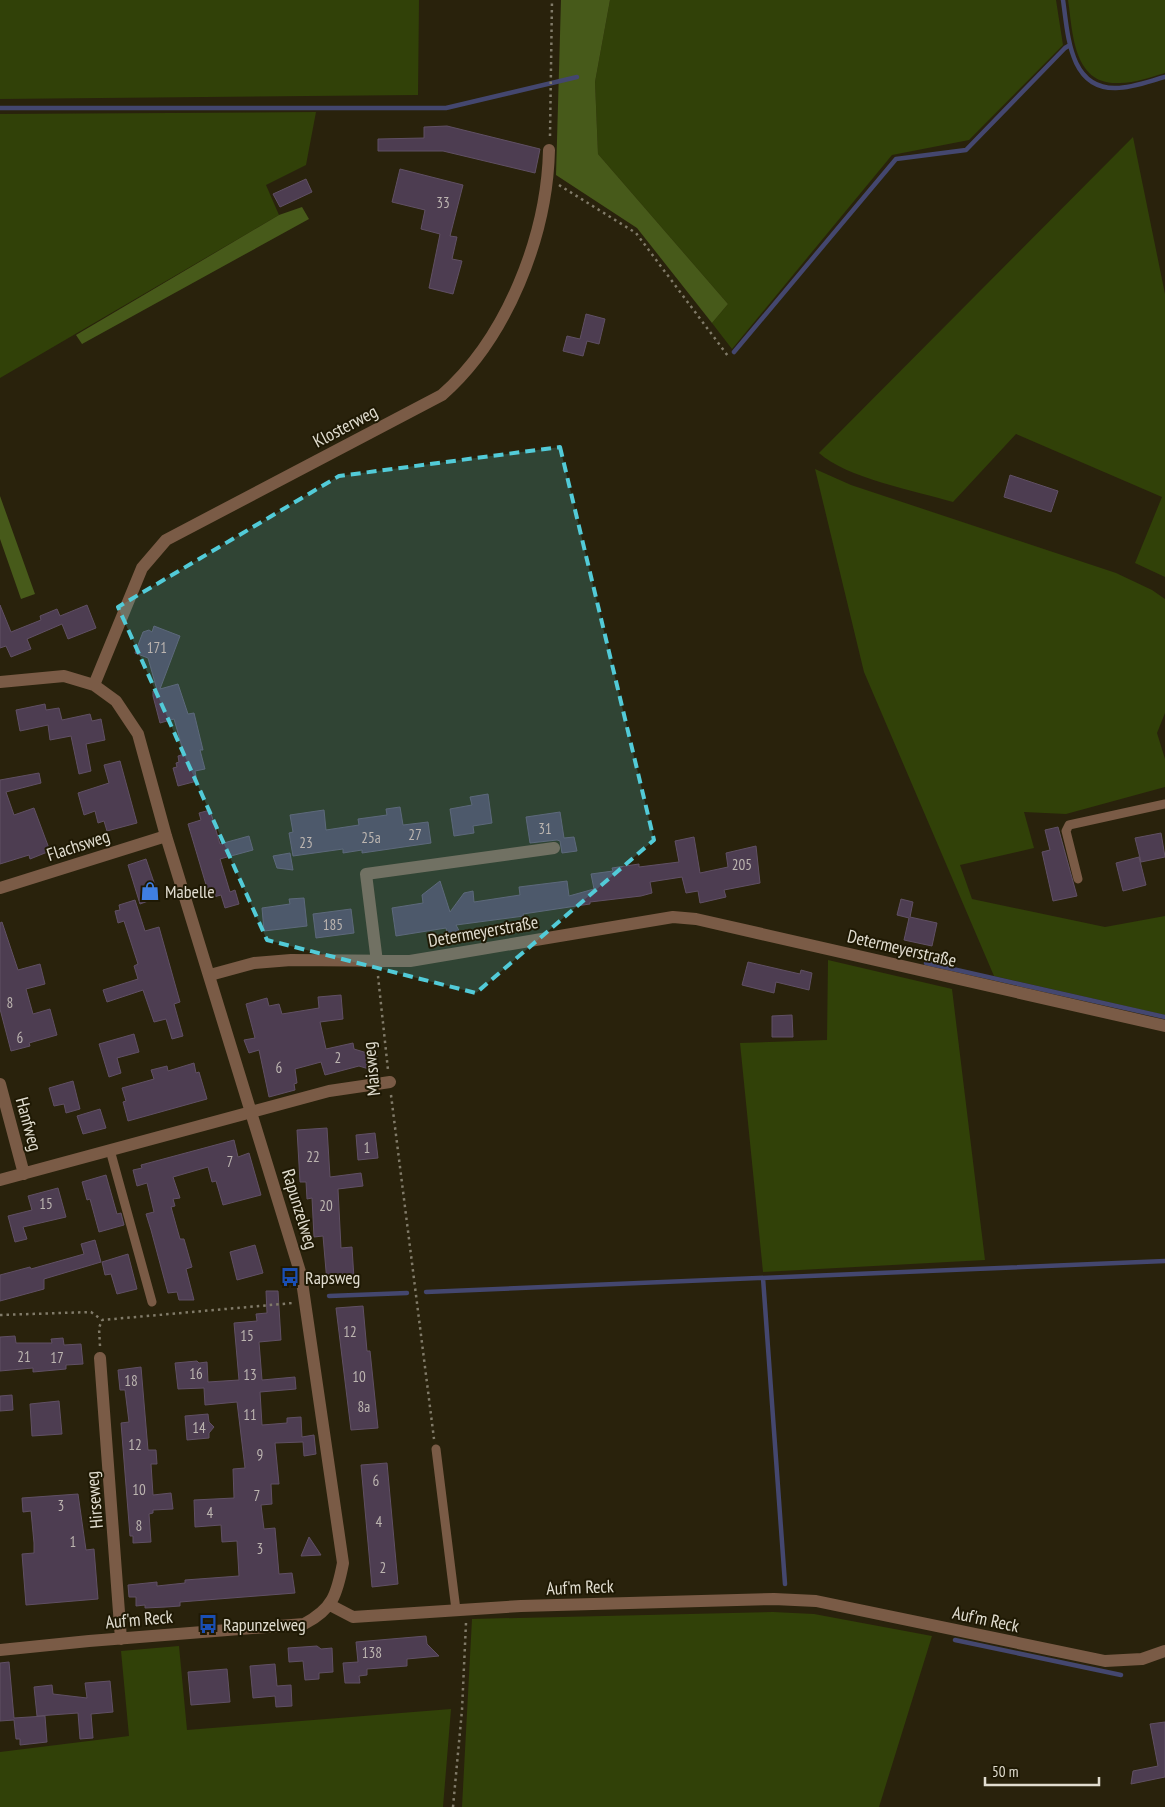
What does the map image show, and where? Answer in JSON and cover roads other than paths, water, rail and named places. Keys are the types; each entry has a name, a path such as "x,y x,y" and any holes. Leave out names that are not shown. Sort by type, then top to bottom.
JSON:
{"street":[{"name":"Klosterweg","path":"94,685 142,568 166,540 442,395 460,379 490,339 516,293 540,219 547,178 549,150"},
{"path":"0,682 64,676 94,685 116,701 138,734 166,836 210,975"},
{"name":"Flachsweg","path":"0,888 166,836"},
{"path":"377,962 366,874 554,848"},
{"name":"Determeyerstraße","path":"210,975 254,963 291,960 410,961 673,917 696,919 1165,1026"},
{"name":"Rapunzelweg","path":"210,975 301,1275 343,1563 338,1590 330,1606"},
{"path":"0,1180 328,1091 390,1082"},
{"name":"Hanfweg","path":"0,1084 24,1174"},
{"name":"Hirseweg","path":"100,1358 121,1639"},
{"name":"Auf'm Reck","path":"0,1650 304,1624 318,1617 330,1606 353,1617 461,1610 774,1599 808,1601 1106,1660 1142,1659 1165,1651"}],"lane":[{"path":"1078,879 1066,831 1069,825 1165,804"},
{"path":"110,1150 152,1302"},
{"path":"436,1449 461,1610"}],"waterway":[{"path":"1063,0 1074,57 1080,70 1089,79 1100,86 1122,88 1165,77"},
{"path":"734,352 896,159 966,150 1070,45"},
{"path":"0,108 446,108 577,77"},
{"path":"926,963 1165,1017"},
{"path":"426,1292 1165,1261"},
{"path":"763,1278 785,1584"},
{"path":"329,1296 407,1293"},
{"path":"955,1640 1121,1675"}],"place":[{"name":"Mabelle","path":"150,891"},
{"name":"Rapsweg","path":"290,1277"},
{"name":"Rapunzelweg","path":"208,1624"}]}
